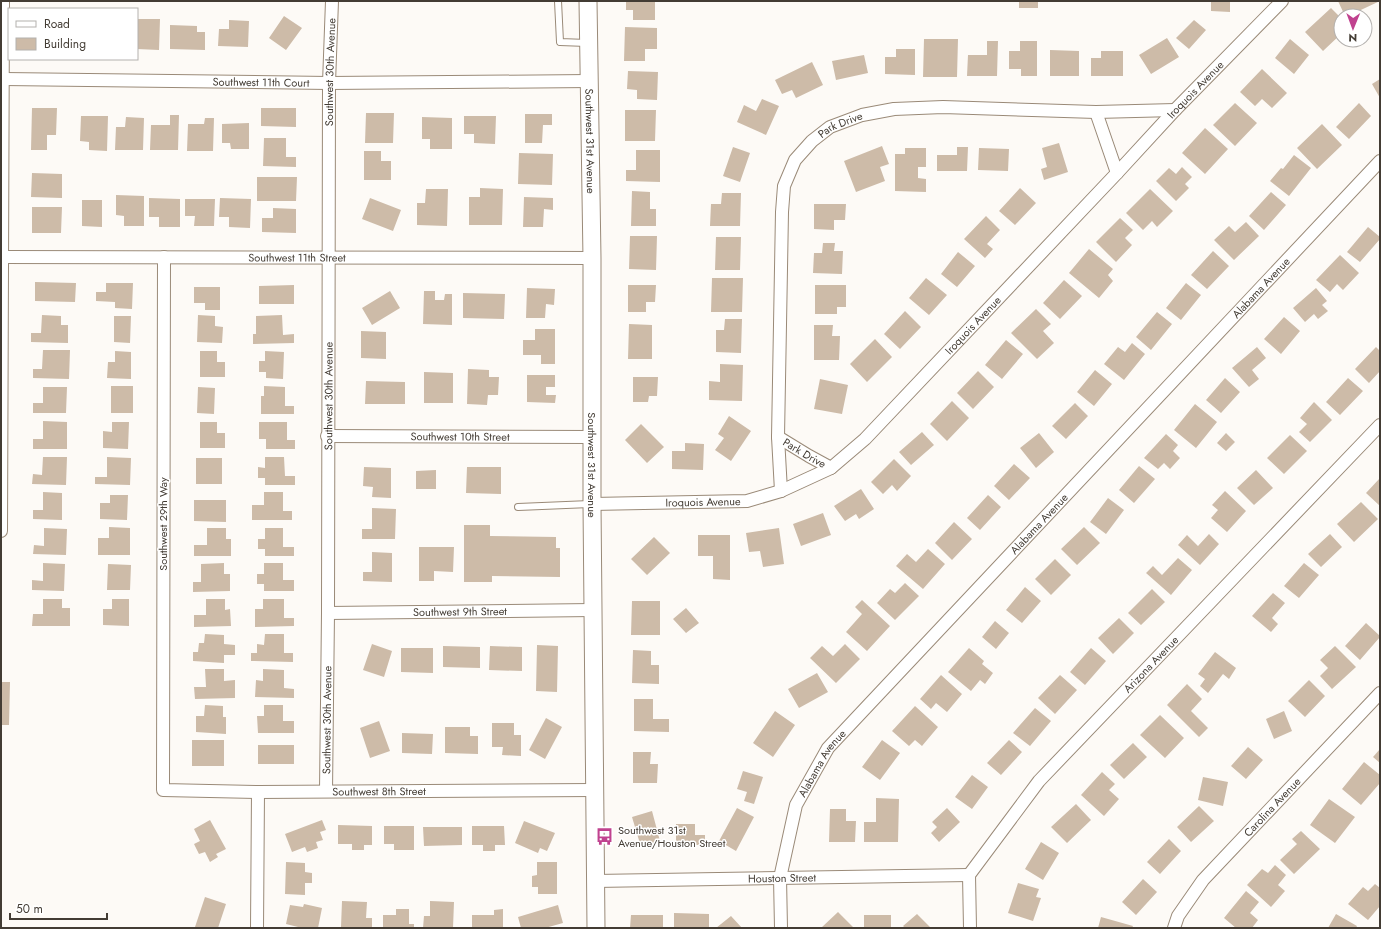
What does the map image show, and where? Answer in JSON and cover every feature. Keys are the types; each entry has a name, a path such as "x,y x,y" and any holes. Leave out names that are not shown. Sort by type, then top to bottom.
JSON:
{"main road":[{"name":"Southwest 31st Avenue","path":"588,1 592,258 592,504 596,928"}],"street":[{"path":"1,531 4,79 3,1"},
{"name":"Southwest 30th Avenue","path":"326,791 328,613 327,258 329,83 332,1"},
{"name":"Iroquois Avenue","path":"592,504 747,501 781,491 831,468 865,439 1175,110 1282,1"},
{"name":"Southwest 11th Court","path":"4,79 329,83 590,81"},
{"name":"Park Drive","path":"781,491 778,437 784,186 795,160 812,141 830,127 862,115 894,109 943,107 1096,112 1175,110"},
{"path":"1096,112 1117,173"},
{"name":"Alabama Avenue","path":"781,928 780,878 796,805 828,748 1380,161"},
{"name":"Southwest 29th Way","path":"163,790 164,257"},
{"name":"Southwest 11th Street","path":"2,258 592,258"},
{"name":"Arizona Avenue","path":"969,875 1039,781 1380,425"},
{"name":"Southwest 10th Street","path":"327,436 592,437"},
{"name":"Park Drive","path":"778,437 831,468"},
{"name":"Southwest 9th Street","path":"328,613 593,610"},
{"name":"Carolina Avenue","path":"1174,928 1178,916 1203,880 1380,693"},
{"name":"Southwest 8th Street","path":"163,790 258,792 594,790"},
{"path":"257,928 258,792"},
{"path":"969,875 970,928"},
{"name":"Houston Street","path":"595,880 969,875"}],"lane":[{"path":"558,1 560,42 589,43"},
{"path":"518,506 592,504"}],"building":[{"path":"626,1 655,1 655,20 633,20 633,10 626,10"},
{"path":"1019,1 1038,1 1038,8 1019,8"},
{"path":"1211,1 1230,1 1230,12 1211,11"},
{"path":"1338,1 1380,1 1365,8 1341,8"},
{"path":"1331,8 1333,10 1333,42 1323,51 1305,32"},
{"path":"284,16 302,28 286,50 269,38"},
{"path":"138,19 160,19 159,50 138,49"},
{"path":"229,20 249,21 248,47 218,46 219,29 229,29"},
{"path":"1194,20 1206,30 1189,49 1176,38"},
{"path":"170,25 197,26 197,32 205,32 205,50 170,49"},
{"path":"625,27 657,28 657,49 645,49 645,61 624,61"},
{"path":"1167,38 1179,57 1151,74 1139,55"},
{"path":"924,39 958,39 957,77 923,77"},
{"path":"1290,39 1309,55 1294,74 1275,58"},
{"path":"987,41 998,41 997,76 967,76 968,55 987,55"},
{"path":"1020,41 1037,41 1037,76 1021,76 1021,69 1009,69 1009,51 1020,51"},
{"path":"896,49 915,49 915,75 885,74 885,57 896,57"},
{"path":"1050,50 1079,51 1079,76 1050,76"},
{"path":"1101,51 1123,51 1123,76 1091,76 1091,58 1101,58"},
{"path":"864,55 868,73 836,80 832,61"},
{"path":"812,62 823,85 796,98 792,90 782,94 775,80"},
{"path":"1262,69 1287,93 1272,108 1262,99 1255,106 1240,92"},
{"path":"628,71 658,72 657,100 637,99 637,90 627,89"},
{"path":"1380,79 1380,98 1372,84"},
{"path":"762,99 779,106 766,135 737,122 744,105 756,111"},
{"path":"1235,103 1257,123 1235,146 1213,125"},
{"path":"1359,103 1371,116 1349,139 1336,127"},
{"path":"32,108 57,108 56,135 47,135 47,150 31,150"},
{"path":"261,108 296,108 296,127 261,126"},
{"path":"625,110 656,110 655,141 625,141"},
{"path":"366,113 394,113 393,143 365,143"},
{"path":"525,114 552,114 552,125 543,125 542,143 525,143"},
{"path":"170,115 179,115 178,150 150,150 151,125 170,125"},
{"path":"81,116 108,116 107,151 89,150 89,142 80,141"},
{"path":"464,116 496,116 495,144 474,143 474,134 464,134"},
{"path":"126,117 144,118 143,150 115,150 116,127 125,127"},
{"path":"422,117 452,118 452,149 430,149 430,139 422,139"},
{"path":"205,118 214,118 213,151 187,151 188,124 204,124"},
{"path":"249,123 249,149 231,149 230,143 222,143 222,124"},
{"path":"1322,124 1342,145 1317,169 1297,148"},
{"path":"1205,128 1228,149 1205,174 1182,153"},
{"path":"264,138 286,138 286,157 296,157 296,167 263,166"},
{"path":"1059,143 1068,172 1044,180 1041,169 1047,167 1042,148"},
{"path":"882,146 889,164 880,167 885,181 856,192 844,161"},
{"path":"733,147 750,153 740,182 723,176"},
{"path":"957,147 968,147 967,171 937,171 937,155 957,155"},
{"path":"905,148 926,148 926,167 918,167 918,178 926,179 926,192 895,191 895,154 905,154"},
{"path":"979,148 1009,149 1008,171 978,170"},
{"path":"636,150 660,150 660,182 626,181 626,170 636,170"},
{"path":"364,151 381,151 381,161 391,161 391,180 364,180"},
{"path":"519,153 553,154 552,185 518,184"},
{"path":"1294,155 1311,168 1289,196 1270,181 1281,168 1283,169"},
{"path":"1182,167 1192,177 1185,184 1189,188 1176,201 1156,181 1169,168 1176,174"},
{"path":"32,173 62,174 62,198 31,197"},
{"path":"257,177 297,177 296,201 257,201"},
{"path":"480,188 503,189 502,225 469,225 469,197 480,197"},
{"path":"1020,188 1036,203 1015,225 999,211"},
{"path":"426,189 448,189 447,226 417,225 417,203 425,203"},
{"path":"1150,189 1173,211 1157,227 1152,221 1143,230 1126,213"},
{"path":"632,191 650,192 650,209 656,209 656,226 631,226"},
{"path":"1271,192 1286,205 1264,230 1249,216"},
{"path":"722,193 741,193 740,226 710,226 711,204 721,204"},
{"path":"116,195 144,196 144,226 124,226 124,216 116,215"},
{"path":"524,197 553,198 553,210 544,209 543,227 523,227"},
{"path":"149,198 180,199 180,227 159,227 159,217 149,217"},
{"path":"220,198 251,199 250,228 229,227 229,217 219,217"},
{"path":"370,198 401,210 393,231 362,219"},
{"path":"185,199 215,199 214,226 194,226 195,216 185,216"},
{"path":"82,200 102,200 102,227 82,226"},
{"path":"814,204 846,204 845,220 834,220 834,230 814,229"},
{"path":"32,207 62,207 61,233 32,233"},
{"path":"273,208 296,209 296,233 262,232 262,218 273,218"},
{"path":"986,216 1000,230 987,244 993,249 985,258 964,239"},
{"path":"1120,218 1133,230 1125,238 1132,245 1116,262 1096,242"},
{"path":"1246,222 1259,236 1234,260 1214,240 1229,226 1235,232"},
{"path":"1368,227 1380,237 1380,239 1360,262 1347,252"},
{"path":"630,236 657,236 656,270 629,269"},
{"path":"716,237 741,237 740,270 715,270"},
{"path":"823,243 835,243 834,251 843,251 842,274 813,273 814,253 822,253"},
{"path":"1089,249 1113,269 1108,275 1113,281 1099,298 1069,273"},
{"path":"1213,251 1229,266 1207,289 1191,275"},
{"path":"958,252 975,266 957,287 941,274"},
{"path":"1340,255 1359,273 1343,290 1337,284 1330,292 1316,280"},
{"path":"712,278 743,278 742,312 711,312"},
{"path":"926,278 947,295 929,315 909,298"},
{"path":"1064,280 1082,296 1060,319 1043,303"},
{"path":"35,282 76,283 75,302 35,301"},
{"path":"106,283 133,283 132,309 115,308 115,302 96,301 96,292 106,292"},
{"path":"1186,283 1201,295 1181,320 1166,308"},
{"path":"294,285 294,304 259,304 259,286"},
{"path":"628,285 656,285 655,302 646,302 646,312 628,312"},
{"path":"815,285 846,285 846,307 837,307 837,314 815,314"},
{"path":"194,287 220,287 220,310 205,310 205,303 194,303"},
{"path":"527,288 555,289 554,305 546,304 545,318 526,318"},
{"path":"1316,288 1327,301 1322,305 1328,311 1318,319 1314,314 1305,322 1293,308"},
{"path":"390,291 400,308 372,325 362,308"},
{"path":"424,291 435,291 435,300 444,300 445,294 452,294 452,325 423,324"},
{"path":"463,293 505,294 504,319 463,318"},
{"path":"1036,309 1051,324 1043,331 1054,343 1037,359 1011,333"},
{"path":"905,311 921,327 900,349 884,334"},
{"path":"1157,312 1172,324 1151,350 1136,337"},
{"path":"42,315 61,316 61,325 68,325 68,343 31,342 31,333 41,333"},
{"path":"198,315 215,316 215,326 223,327 222,343 197,342"},
{"path":"282,315 283,335 294,334 294,343 253,344 253,334 256,334 256,316"},
{"path":"114,316 131,316 130,343 114,342"},
{"path":"1284,317 1300,331 1281,354 1264,339"},
{"path":"725,319 742,319 741,353 716,352 716,330 724,330"},
{"path":"629,324 652,325 652,359 628,359"},
{"path":"814,325 833,325 832,336 840,336 839,360 814,360"},
{"path":"535,329 555,329 555,364 541,364 541,355 523,355 523,340 535,340"},
{"path":"361,331 386,332 386,359 361,358"},
{"path":"875,339 892,357 867,382 850,364"},
{"path":"1006,340 1023,354 1002,379 985,365"},
{"path":"1132,343 1145,354 1124,380 1104,364 1118,347 1125,352"},
{"path":"1257,347 1266,358 1252,370 1259,379 1249,387 1232,368"},
{"path":"1376,347 1380,351 1380,371 1369,383 1355,369"},
{"path":"43,350 70,350 69,379 33,378 33,369 42,369"},
{"path":"115,351 131,352 131,379 107,378 108,362 115,362"},
{"path":"200,351 217,351 217,362 225,362 225,377 200,377"},
{"path":"265,351 284,352 283,379 266,378 266,372 259,372 259,361 265,361"},
{"path":"720,364 743,365 742,401 709,400 709,381 720,382"},
{"path":"468,369 489,370 489,377 499,377 498,395 488,395 487,405 467,404"},
{"path":"1095,370 1112,384 1094,406 1077,392"},
{"path":"978,371 994,387 973,409 957,393"},
{"path":"424,372 453,373 453,403 424,403"},
{"path":"527,375 555,375 555,387 546,387 546,395 556,395 555,403 527,402"},
{"path":"633,377 658,377 657,396 649,396 648,402 633,402"},
{"path":"1225,378 1240,392 1221,413 1206,400"},
{"path":"1348,378 1363,391 1340,415 1326,402"},
{"path":"820,379 848,385 842,414 814,409"},
{"path":"366,381 405,382 405,404 365,404"},
{"path":"111,386 133,386 133,413 111,413"},
{"path":"264,386 285,387 285,406 294,406 294,414 261,414 261,396 264,396"},
{"path":"43,387 67,387 66,413 33,413 33,403 43,403"},
{"path":"198,387 215,388 214,414 197,413"},
{"path":"952,401 969,418 947,441 930,424"},
{"path":"1314,402 1332,420 1310,442 1299,432 1307,424 1300,418"},
{"path":"1075,403 1088,416 1066,439 1052,426"},
{"path":"1195,404 1217,422 1196,448 1174,430"},
{"path":"729,416 751,431 731,461 715,450 724,438 718,434"},
{"path":"43,421 67,422 67,449 33,449 33,439 43,439"},
{"path":"112,422 129,422 128,449 103,448 103,431 112,432"},
{"path":"200,422 217,422 217,433 225,433 225,448 200,448"},
{"path":"259,422 287,422 287,440 295,440 295,449 266,449 266,439 259,439"},
{"path":"641,424 664,447 647,463 625,440"},
{"path":"922,432 934,445 911,465 899,452"},
{"path":"1039,433 1054,452 1036,468 1020,448"},
{"path":"1226,433 1235,442 1226,451 1217,443"},
{"path":"1166,434 1178,445 1173,451 1180,458 1170,469 1164,463 1158,469 1144,458"},
{"path":"1290,435 1307,451 1284,474 1267,458"},
{"path":"685,443 704,444 703,470 672,469 672,451 685,451"},
{"path":"43,457 67,457 66,485 32,484 33,474 42,475"},
{"path":"107,457 131,458 130,485 95,484 95,477 107,477"},
{"path":"265,457 284,457 285,476 295,476 295,485 265,485 265,478 258,478 258,467 265,468"},
{"path":"196,458 222,458 222,484 196,484"},
{"path":"894,459 911,476 897,491 892,485 883,494 871,482"},
{"path":"1014,464 1030,478 1009,500 994,486"},
{"path":"1139,466 1155,479 1134,503 1119,490"},
{"path":"364,467 391,468 391,498 372,497 373,487 363,486"},
{"path":"467,467 501,467 501,494 466,493"},
{"path":"436,470 436,489 416,489 416,471"},
{"path":"1256,470 1273,488 1254,505 1237,488"},
{"path":"1380,478 1380,506 1366,493"},
{"path":"861,489 874,509 859,519 856,514 845,521 834,506"},
{"path":"1225,491 1246,511 1227,532 1211,518 1218,510 1212,505"},
{"path":"43,492 62,493 62,520 33,519 33,510 43,510"},
{"path":"264,492 283,492 283,511 292,511 292,520 252,520 252,505 264,505"},
{"path":"110,495 128,495 127,520 100,519 100,503 110,503"},
{"path":"988,495 1001,507 980,530 967,518"},
{"path":"1108,498 1124,510 1106,534 1090,522"},
{"path":"194,500 226,500 226,522 194,521"},
{"path":"1361,502 1378,519 1354,542 1337,524"},
{"path":"372,508 396,509 395,539 362,539 362,529 372,529"},
{"path":"823,513 831,535 801,546 793,524"},
{"path":"954,522 972,539 952,560 935,543"},
{"path":"464,525 490,525 490,536 556,537 556,548 560,548 560,577 492,576 492,582 464,582"},
{"path":"109,527 130,528 130,555 98,555 98,538 109,538"},
{"path":"1084,527 1100,543 1077,565 1061,549"},
{"path":"44,528 67,529 66,555 33,554 34,545 44,546"},
{"path":"207,528 226,528 226,539 231,539 231,556 194,556 194,545 207,545"},
{"path":"265,528 283,528 283,547 294,547 294,556 265,556 265,549 258,549 258,539 265,539"},
{"path":"779,528 784,564 763,567 760,551 749,552 746,533"},
{"path":"1209,534 1219,544 1200,565 1178,545 1187,535 1198,546"},
{"path":"1330,534 1342,547 1321,567 1308,554"},
{"path":"698,535 730,535 730,580 713,579 713,556 698,556"},
{"path":"654,537 670,553 647,575 631,559"},
{"path":"419,547 454,547 453,572 434,571 434,581 419,581"},
{"path":"928,549 945,564 923,589 896,566 907,554 916,562"},
{"path":"372,552 392,553 392,582 363,581 363,572 372,572"},
{"path":"1178,558 1192,570 1171,595 1146,573 1153,566 1162,575"},
{"path":"1055,559 1071,575 1051,595 1035,579"},
{"path":"43,563 65,564 64,591 32,590 32,580 43,581"},
{"path":"224,563 224,574 230,574 230,591 193,592 193,582 201,582 201,564"},
{"path":"264,563 283,563 283,580 294,580 294,591 264,591 264,584 257,584 257,574 264,574"},
{"path":"1304,563 1319,575 1299,598 1284,586"},
{"path":"108,564 131,565 130,590 107,590"},
{"path":"905,583 919,596 895,620 877,603 890,589 895,593"},
{"path":"1025,587 1041,601 1022,623 1006,610"},
{"path":"1152,589 1165,602 1141,625 1128,613"},
{"path":"1273,593 1285,603 1272,618 1278,624 1271,632 1252,616"},
{"path":"43,599 62,599 62,608 70,608 70,626 32,626 33,614 43,614"},
{"path":"112,599 129,599 129,626 103,625 103,609 112,609"},
{"path":"206,599 225,599 225,610 230,609 231,626 194,627 194,615 206,615"},
{"path":"263,599 284,599 284,618 294,618 294,626 255,627 255,609 263,609"},
{"path":"862,600 890,626 867,651 846,632 862,614 855,607"},
{"path":"632,601 660,601 660,635 631,635"},
{"path":"686,608 699,623 686,633 673,619"},
{"path":"1119,618 1134,633 1113,654 1098,638"},
{"path":"995,621 1009,633 996,649 982,637"},
{"path":"1366,623 1380,637 1360,660 1345,646"},
{"path":"205,634 224,635 224,644 235,645 235,655 224,655 224,663 193,661 193,652 198,652 199,643 204,643"},
{"path":"265,634 284,634 284,653 293,653 293,662 251,661 251,653 257,653 257,644 264,645"},
{"path":"372,644 392,651 384,677 363,670"},
{"path":"845,644 860,659 836,683 810,658 822,646 833,656"},
{"path":"537,645 558,646 557,692 536,691"},
{"path":"443,646 480,647 480,668 443,667"},
{"path":"490,646 522,647 522,671 489,670"},
{"path":"1335,646 1356,667 1332,689 1320,676 1328,668 1320,660"},
{"path":"401,648 433,648 433,673 401,672"},
{"path":"969,648 984,661 982,664 993,673 985,684 980,680 971,691 948,672"},
{"path":"1091,648 1106,661 1085,685 1070,672"},
{"path":"633,650 651,651 651,665 659,665 659,684 632,683"},
{"path":"1215,652 1236,668 1229,679 1223,674 1208,693 1200,686 1205,679 1198,674"},
{"path":"205,669 224,669 224,681 235,680 235,698 195,699 194,687 206,687"},
{"path":"263,669 284,670 284,688 294,689 294,698 255,697 256,680 263,681"},
{"path":"817,673 828,692 799,708 788,689"},
{"path":"941,675 962,694 947,712 936,703 931,709 920,699"},
{"path":"1060,675 1077,690 1055,714 1038,698"},
{"path":"1309,680 1325,696 1305,717 1288,701"},
{"path":"1,682 10,682 9,725 1,725"},
{"path":"1187,684 1202,699 1191,711 1208,728 1199,737 1167,705"},
{"path":"634,699 653,699 653,719 669,719 669,732 634,731"},
{"path":"205,705 223,706 223,717 226,717 226,734 196,732 196,716 204,716"},
{"path":"264,705 283,705 283,721 294,721 294,733 258,733 257,716 264,716"},
{"path":"915,706 938,727 922,746 915,740 909,746 892,731"},
{"path":"1035,708 1051,721 1030,746 1013,733"},
{"path":"775,711 795,725 773,757 753,743"},
{"path":"1284,711 1292,731 1274,739 1266,719"},
{"path":"1160,715 1184,738 1165,758 1140,735"},
{"path":"546,718 562,727 545,759 529,750"},
{"path":"379,721 390,751 370,758 360,728"},
{"path":"492,723 514,723 514,735 521,735 521,756 502,755 503,747 492,747"},
{"path":"445,727 470,727 470,736 478,736 478,754 445,753"},
{"path":"402,733 433,734 432,754 402,753"},
{"path":"192,740 224,740 224,766 192,766"},
{"path":"882,740 900,753 880,780 862,767"},
{"path":"1009,740 1022,752 1001,775 987,763"},
{"path":"1133,743 1147,757 1124,779 1110,765"},
{"path":"258,745 294,745 294,764 258,764"},
{"path":"1248,747 1263,760 1246,779 1231,766"},
{"path":"1380,749 1380,763 1373,757"},
{"path":"633,752 651,752 650,764 658,764 657,783 633,783"},
{"path":"1364,762 1380,775 1380,783 1361,805 1342,789"},
{"path":"743,771 763,777 754,804 744,801 747,792 737,789"},
{"path":"1102,772 1115,784 1109,790 1119,799 1104,816 1081,795"},
{"path":"972,775 988,787 972,809 955,797"},
{"path":"1203,777 1228,782 1223,806 1198,800"},
{"path":"876,798 899,799 898,842 864,842 864,822 876,822"},
{"path":"1329,799 1355,817 1335,843 1310,825"},
{"path":"1076,804 1091,820 1067,843 1051,827"},
{"path":"1199,806 1214,821 1191,842 1177,827"},
{"path":"737,808 754,817 736,851 719,841"},
{"path":"947,808 960,822 939,842 931,833 937,827 932,822"},
{"path":"830,809 846,809 846,821 856,821 855,842 829,842"},
{"path":"652,811 660,841 641,847 632,817"},
{"path":"210,820 226,849 216,854 218,857 210,862 205,852 199,854 194,844 200,841 194,829"},
{"path":"322,820 326,830 320,832 323,840 316,842 318,848 307,852 305,847 292,852 285,834"},
{"path":"524,821 555,833 547,851 540,848 538,853 515,843"},
{"path":"676,824 695,824 695,835 705,835 705,845 676,845"},
{"path":"338,825 372,826 372,845 364,845 364,850 352,850 352,844 338,844"},
{"path":"384,826 414,826 414,850 394,850 394,844 384,844"},
{"path":"472,826 504,826 505,845 495,845 495,851 483,851 483,845 472,845"},
{"path":"423,827 462,827 462,845 424,846"},
{"path":"1301,831 1320,849 1294,874 1280,860 1297,844 1292,839"},
{"path":"1169,839 1181,851 1160,874 1147,862"},
{"path":"1041,842 1059,853 1043,880 1025,869"},
{"path":"286,862 305,863 305,872 312,873 312,883 305,883 305,895 285,894"},
{"path":"537,862 557,862 557,894 538,894 538,887 532,887 532,876 537,875"},
{"path":"1275,865 1286,875 1278,885 1285,891 1271,907 1247,885 1262,869 1268,873"},
{"path":"1143,879 1157,892 1136,915 1122,902"},
{"path":"1018,883 1039,889 1036,897 1041,898 1033,921 1008,913"},
{"path":"1375,884 1380,888 1380,906 1368,920 1348,904 1363,887 1368,891"},
{"path":"1246,891 1259,902 1250,913 1258,920 1252,928 1236,928 1224,918"},
{"path":"205,897 226,904 218,928 195,927"},
{"path":"342,901 367,902 366,918 372,918 372,928 341,927"},
{"path":"430,901 454,902 453,928 423,928 424,916 430,916"},
{"path":"304,904 322,908 318,928 302,928 286,924 290,905 303,907"},
{"path":"558,905 563,923 545,928 521,928 518,917"},
{"path":"396,909 409,909 409,924 414,924 414,928 383,928 383,915 396,915"},
{"path":"503,909 503,928 472,928 472,915 494,915 494,910"},
{"path":"838,912 853,927 852,928 821,928"},
{"path":"674,913 709,914 709,928 674,928"},
{"path":"917,914 931,928 905,928 903,926"},
{"path":"1336,914 1357,926 1356,928 1328,928"},
{"path":"631,915 663,915 663,928 630,928"},
{"path":"864,915 891,915 891,928 864,928"},
{"path":"731,916 742,928 716,928"},
{"path":"1101,917 1133,926 1132,928 1098,928"}],"place":[{"name":"Southwest 31st Avenue/Houston Street","path":"605,836"}]}
